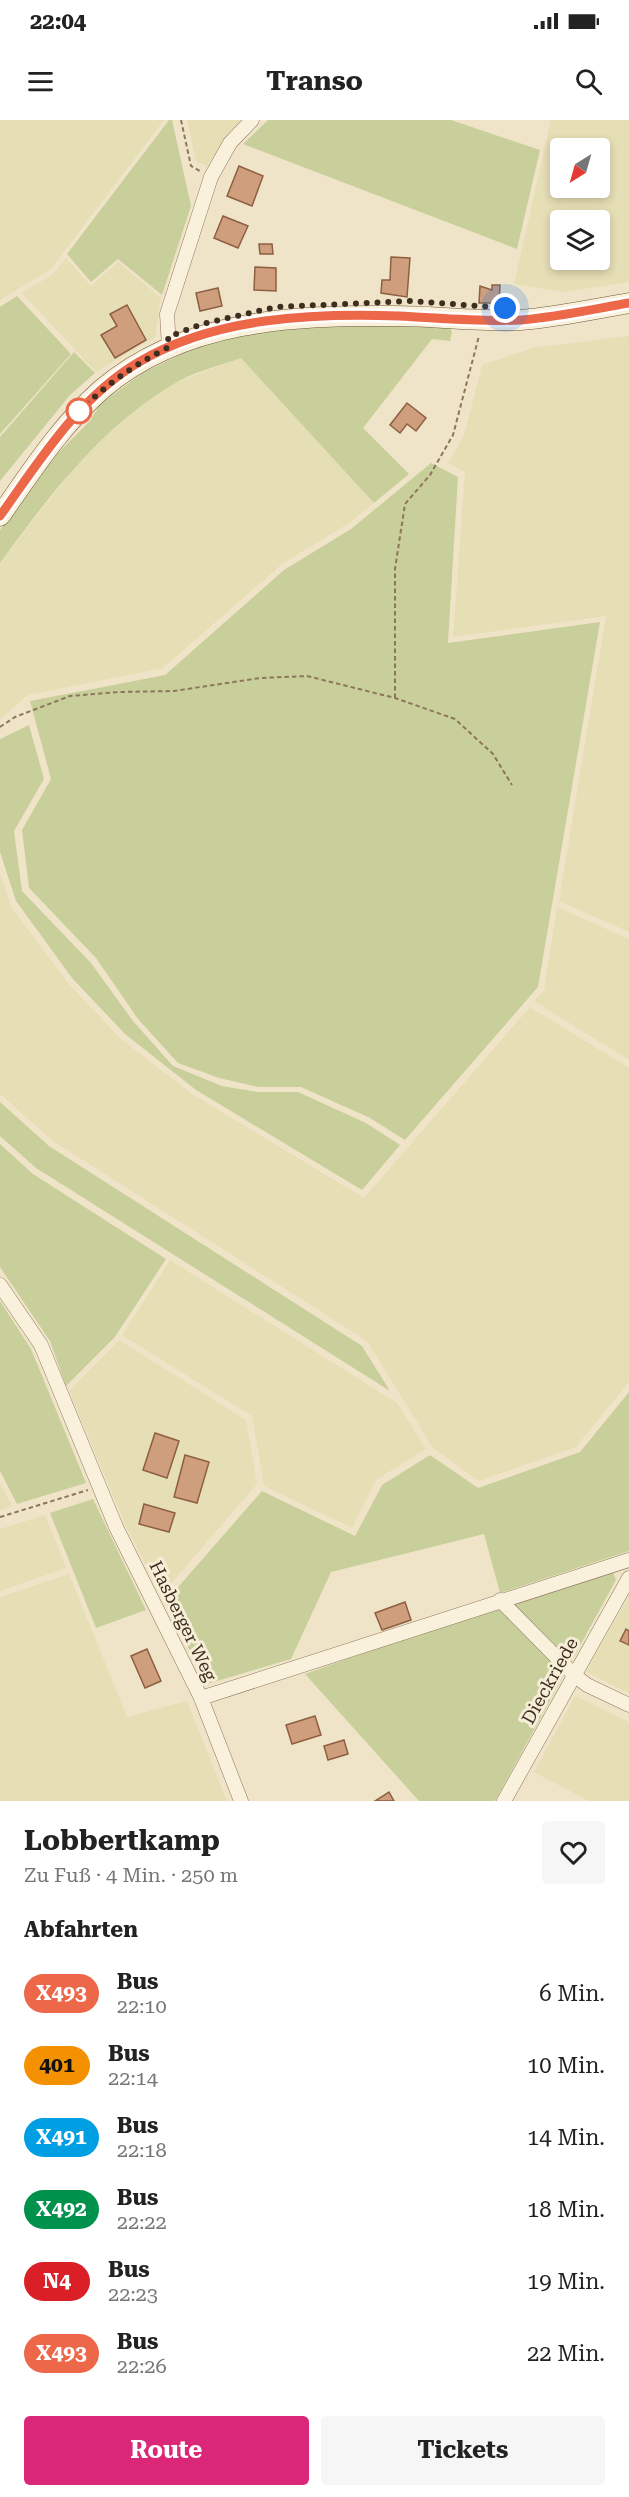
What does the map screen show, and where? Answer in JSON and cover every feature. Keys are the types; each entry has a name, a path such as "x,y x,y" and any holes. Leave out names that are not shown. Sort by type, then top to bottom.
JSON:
{"main road":[{"path":"0,516 79,411 103,388 138,362 198,336 249,324 302,318 395,316 522,320 629,303"}],"street":[{"path":"169,347 167,314 211,177 230,143 252,120"},
{"name":"Hasberger Weg","path":"0,1285 41,1345 116,1527 201,1698 629,1560"},
{"name":"Dieckriede","path":"504,1801 629,1578"},
{"path":"500,1600 574,1675 587,1685 629,1706"},
{"path":"201,1698 241,1801"}],"path":[{"path":"181,120 191,166 211,177"},
{"path":"395,698 395,569 405,504 430,475 453,435 483,320"},
{"path":"0,727 15,717 70,696 174,691 260,678 307,676 395,698 455,719 493,753 512,785"},
{"path":"0,1516 99,1487"}],"shaded area":[{"path":"0,120 164,120 50,270 0,300"},
{"path":"187,120 241,120 227,134 207,166 196,161"},
{"path":"551,120 629,120 629,282 564,292 514,284"},
{"path":"66,258 91,286 118,262 161,298 155,337 96,372 22,293 53,274"},
{"path":"629,336 629,932 559,901 606,616 453,637 465,472 448,463 464,436 482,365 533,348"},
{"path":"241,358 374,503 349,523 282,564 163,668 28,695 0,719 0,563 81,459 123,418 174,383"},
{"path":"0,873 11,906 67,982 120,1038 192,1094 364,1198 530,1007 629,1068 629,1382 576,1447 479,1481 433,1448 367,1341 53,1141 0,1094"},
{"path":"557,907 629,939 629,1060 534,1001 544,990"},
{"path":"170,1260 397,1403 426,1449 376,1480 352,1528 264,1486 252,1416 122,1335"},
{"path":"119,1340 246,1420 257,1484 161,1595 125,1524 69,1391"},
{"path":"0,1483 12,1506 0,1510"},
{"path":"45,1515 66,1568 0,1591 0,1529"},
{"path":"69,1574 127,1717 187,1701 227,1801 0,1801 0,1597"},
{"path":"629,1595 629,1693 586,1672"},
{"path":"575,1696 629,1722 629,1801 589,1801 534,1772"}],"green space":[{"path":"169,120 172,120 191,206 162,295 118,259 91,282 67,254"},
{"path":"268,120 451,120 540,150 517,249 243,144"},
{"path":"17,296 71,354 0,434 0,307"},
{"path":"300,326 430,326 449,327 452,331 450,341 432,339 363,428 409,474 374,503 241,358 180,380 121,422 57,488 0,563 0,530 49,462 90,421 100,404 144,372 194,348 256,332"},
{"path":"74,352 95,373 70,395 0,481 0,437"},
{"path":"431,463 458,477 448,643 600,622 538,987 405,1140 370,1118 301,1087 258,1087 219,1078 178,1063 138,1019 96,958 29,888 22,830 51,779 30,701 165,675 284,570 351,529"},
{"path":"29,725 44,779 14,831 22,891 91,963 133,1021 173,1066 222,1086 258,1092 298,1092 366,1123 400,1145 362,1190 196,1090 125,1034 72,978 16,901 0,852 0,739"},
{"path":"0,1102 49,1146 362,1346 390,1391 36,1168 0,1136"},
{"path":"0,1144 33,1174 166,1259 115,1337 66,1386 50,1341 0,1267"},
{"path":"0,1301 31,1349 86,1483 17,1504 0,1471"},
{"path":"629,1392 629,1551 500,1593 484,1534 331,1572 291,1659 207,1684 165,1602 262,1491 355,1536 382,1485 430,1455 478,1488 580,1452"},
{"path":"93,1499 146,1610 96,1628 50,1513"},
{"path":"610,1565 616,1580 495,1801 419,1801 305,1674"}],"building":[{"path":"239,166 263,176 252,206 227,196"},
{"path":"223,216 248,226 238,248 214,238"},
{"path":"259,244 272,244 273,254 260,254"},
{"path":"391,257 410,258 407,297 381,293 382,280 390,280"},
{"path":"255,267 276,268 276,291 254,290"},
{"path":"492,285 500,285 499,303 479,303 480,286 492,290"},
{"path":"218,288 222,306 200,311 196,293"},
{"path":"127,305 146,340 115,358 101,335 117,326 110,314"},
{"path":"407,403 426,418 416,431 407,424 400,433 390,425"},
{"path":"155,1433 179,1441 167,1478 143,1470"},
{"path":"185,1455 209,1462 197,1503 174,1497"},
{"path":"144,1504 175,1513 169,1532 139,1524"},
{"path":"405,1602 411,1620 382,1630 375,1613"},
{"path":"626,1629 629,1631 629,1645 620,1641"},
{"path":"147,1649 161,1681 145,1688 131,1656"},
{"path":"315,1716 321,1735 292,1744 286,1725"},
{"path":"344,1740 348,1754 328,1760 324,1746"},
{"path":"389,1792 394,1801 375,1801"}],"bus line":[{"name":"X493","path":"0,516 71,420 103,388 138,362 198,336 249,324 302,318 395,316 522,320 629,303"}],"route":[{"path":"79,411 103,388 138,362 169,347 168,337 202,324 276,307 411,301 505,308"}]}
